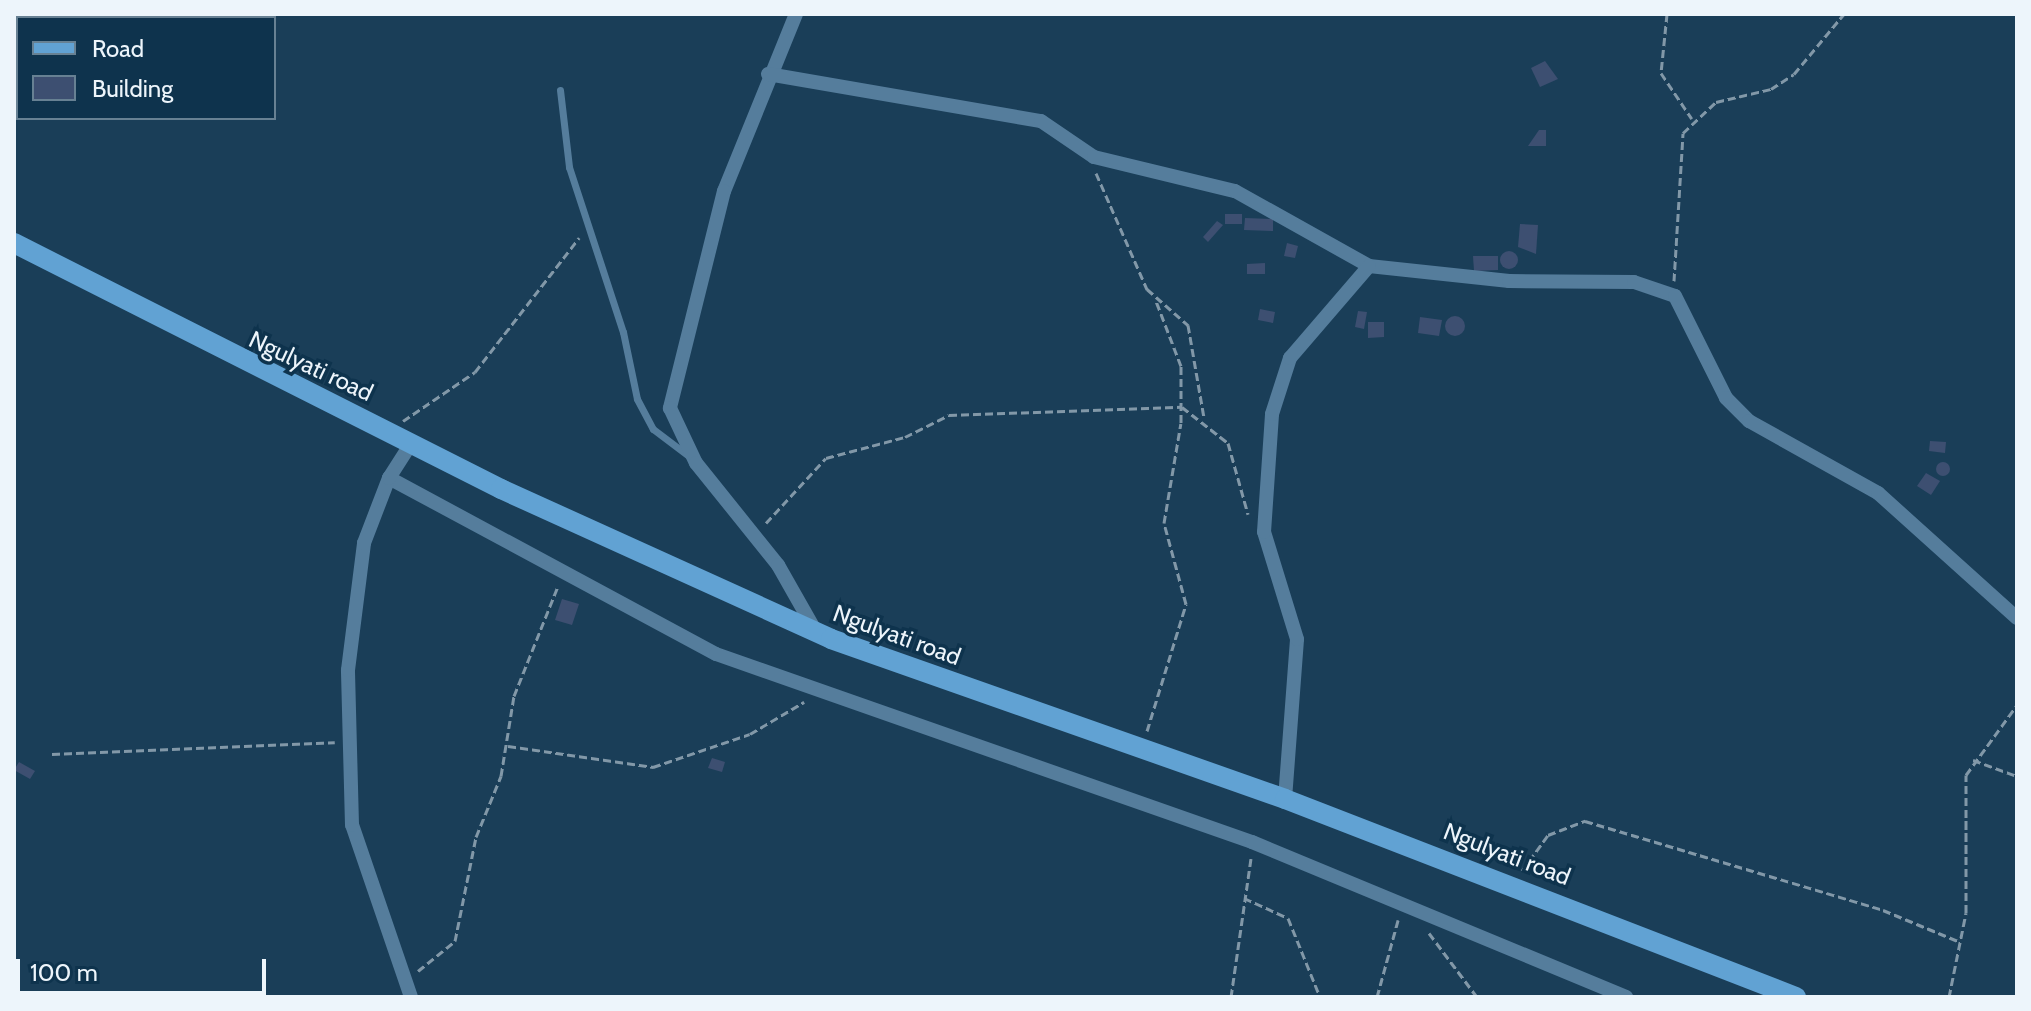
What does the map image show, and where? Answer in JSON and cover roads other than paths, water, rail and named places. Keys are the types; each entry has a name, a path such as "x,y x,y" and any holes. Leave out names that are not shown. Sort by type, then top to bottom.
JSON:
{"main road":[{"name":"Ngulyati road","path":"14,243 386,430 816,633 1285,799 1513,884 1796,997"}],"street":[{"path":"796,14 768,74 724,191 671,386 674,425 694,459 755,535 816,633"},
{"path":"768,74 1020,115 1089,155 1235,191 1369,266 1509,281 1634,282 1675,296 1726,398 1749,421 1878,493 2017,618"},
{"path":"1285,799 1297,639 1264,532 1277,388 1290,358 1369,266"},
{"path":"411,997 352,825 350,622 364,543 389,478 412,442"},
{"path":"389,478 564,567 685,641 1252,842 1626,997"},
{"path":"404,997 405,978"}],"lane":[{"path":"560,90 569,167 623,332 637,399 667,445 694,459"}]}
